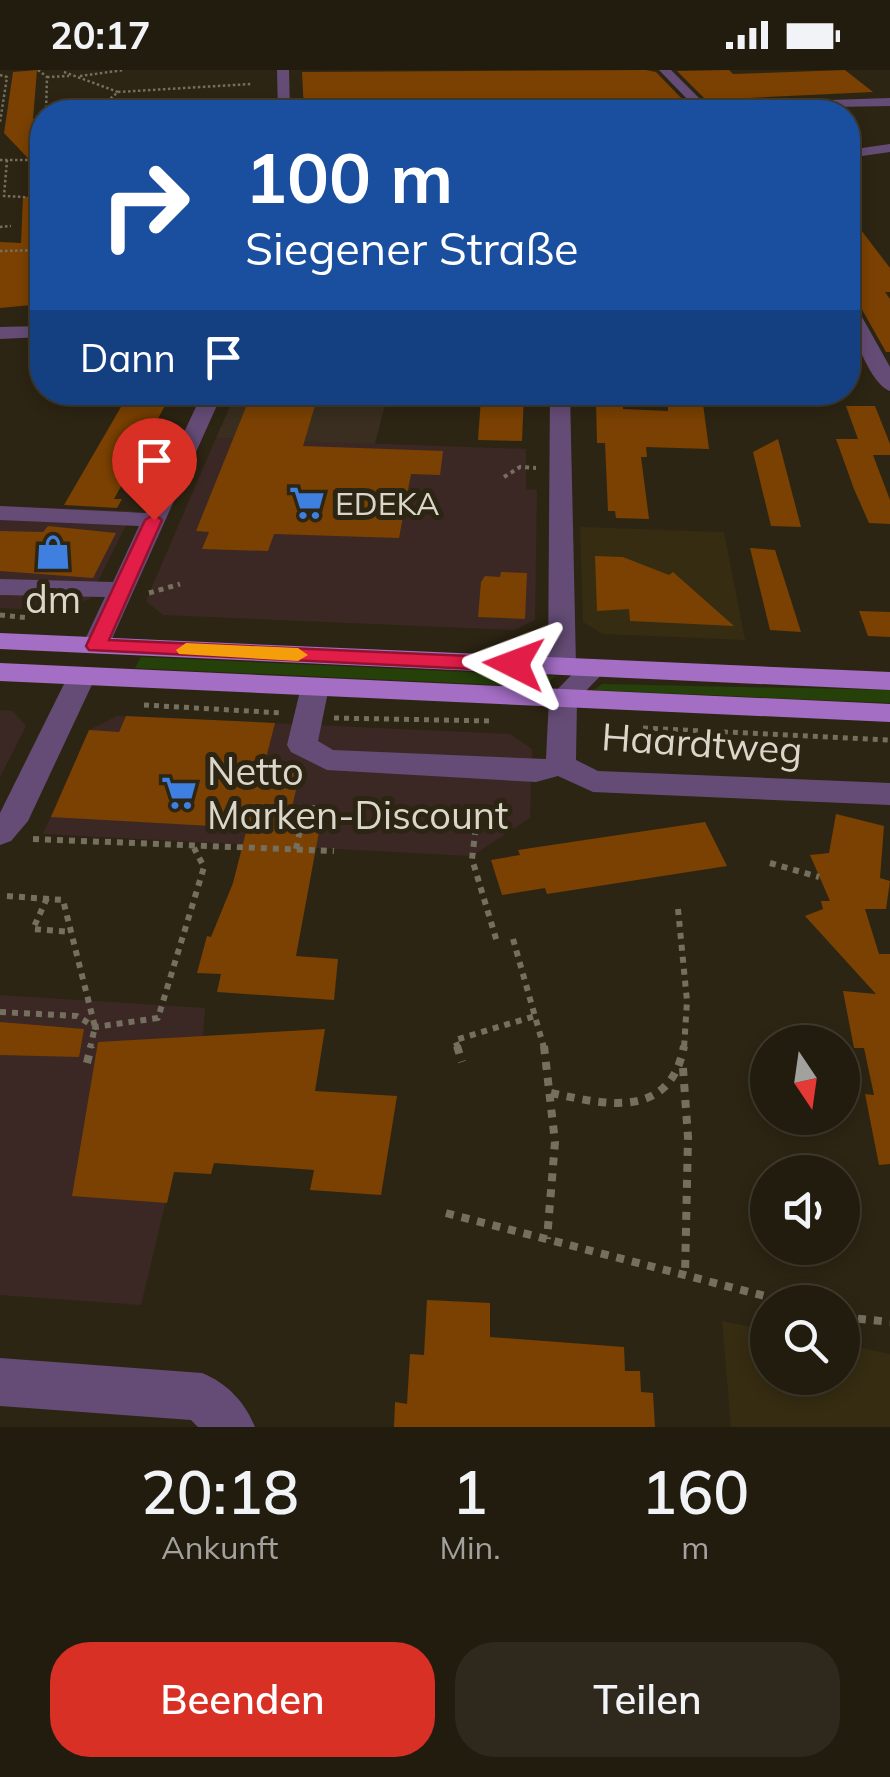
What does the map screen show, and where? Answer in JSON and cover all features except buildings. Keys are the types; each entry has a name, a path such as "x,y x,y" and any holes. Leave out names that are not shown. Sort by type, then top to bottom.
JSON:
{"main road":[{"path":"0,642 890,681"},
{"path":"82,676 96,646"},
{"path":"0,672 890,713"}],"street":[{"path":"283,70 284,100"},
{"path":"665,70 694,100"},
{"path":"860,103 890,102"},
{"path":"860,152 890,148"},
{"path":"860,326 882,326"},
{"path":"0,333 30,332"},
{"path":"860,337 890,385"},
{"path":"96,646 131,593 154,520 207,405"},
{"path":"560,405 562,666"},
{"path":"0,513 154,520"},
{"path":"2,598 131,593"},
{"name":"Haardtweg","path":"594,668 564,698 561,765 593,781 890,794"},
{"path":"0,833 12,820 82,676"},
{"path":"315,686 302,746 327,760 536,772 561,765"},
{"path":"0,1382 202,1397 231,1427"}],"path":[{"path":"38,70 47,78 124,70"},
{"path":"58,77 65,71 118,92 251,84"},
{"path":"0,74 8,77 0,122"},
{"path":"46,100 47,78"},
{"path":"0,91 6,90"},
{"path":"109,100 118,92"},
{"path":"0,160 30,160"},
{"path":"7,160 2,196 30,197"},
{"path":"0,169 6,168"},
{"path":"0,227 12,226"},
{"path":"0,250 30,250"},
{"path":"504,477 520,467 544,468"},
{"path":"131,593 180,584"},
{"path":"0,617 2,598"},
{"path":"360,725 364,709"},
{"path":"636,728 890,740"},
{"path":"296,849 306,808 315,808"},
{"path":"477,817 472,859 497,942"},
{"path":"33,838 194,848 334,851"},
{"path":"0,1012 77,1016 94,1027 158,1018 204,867 194,848"},
{"path":"770,863 819,877"},
{"path":"7,896 63,900 94,1027 87,1063"},
{"path":"46,898 33,929 71,932"},
{"path":"678,910 688,1043 683,1065 688,1138 685,1275"},
{"path":"513,939 549,1064 556,1142 547,1239"},
{"path":"462,1062 456,1040 535,1016"},
{"path":"551,1093 614,1104 637,1102 657,1092 683,1065"},
{"path":"446,1213 750,1292"},
{"path":"860,1319 890,1322"}],"shaded area":[{"path":"231,405 385,405 375,444 216,438"},
{"path":"216,438 526,449 526,489 537,490 535,620 515,630 163,615 146,601"},
{"path":"0,506 133,511 89,599 61,611 0,608"},
{"path":"580,527 724,532 745,640 603,634 583,622"},
{"path":"0,710 13,711 26,726 0,777"},
{"path":"117,716 510,734 532,749 530,818 472,856 43,834 89,730"},
{"path":"0,995 205,1008 202,1050 141,1305 0,1295"},
{"path":"722,1321 750,1327 750,1395 860,1395 860,1348 890,1354 890,1427 731,1427"}],"green space":[{"path":"141,657 556,676 542,687 135,668"},
{"path":"602,684 890,690 890,703 594,690"}],"slow traffic":[{"path":"186,650 298,655"}],"place":[{"name":"EDEKA","path":"307,503"},
{"name":"dm","path":"53,552"},
{"name":"Netto Marken-Discount","path":"179,793"}],"route":[{"path":"154,520 96,646 514,664"}]}
